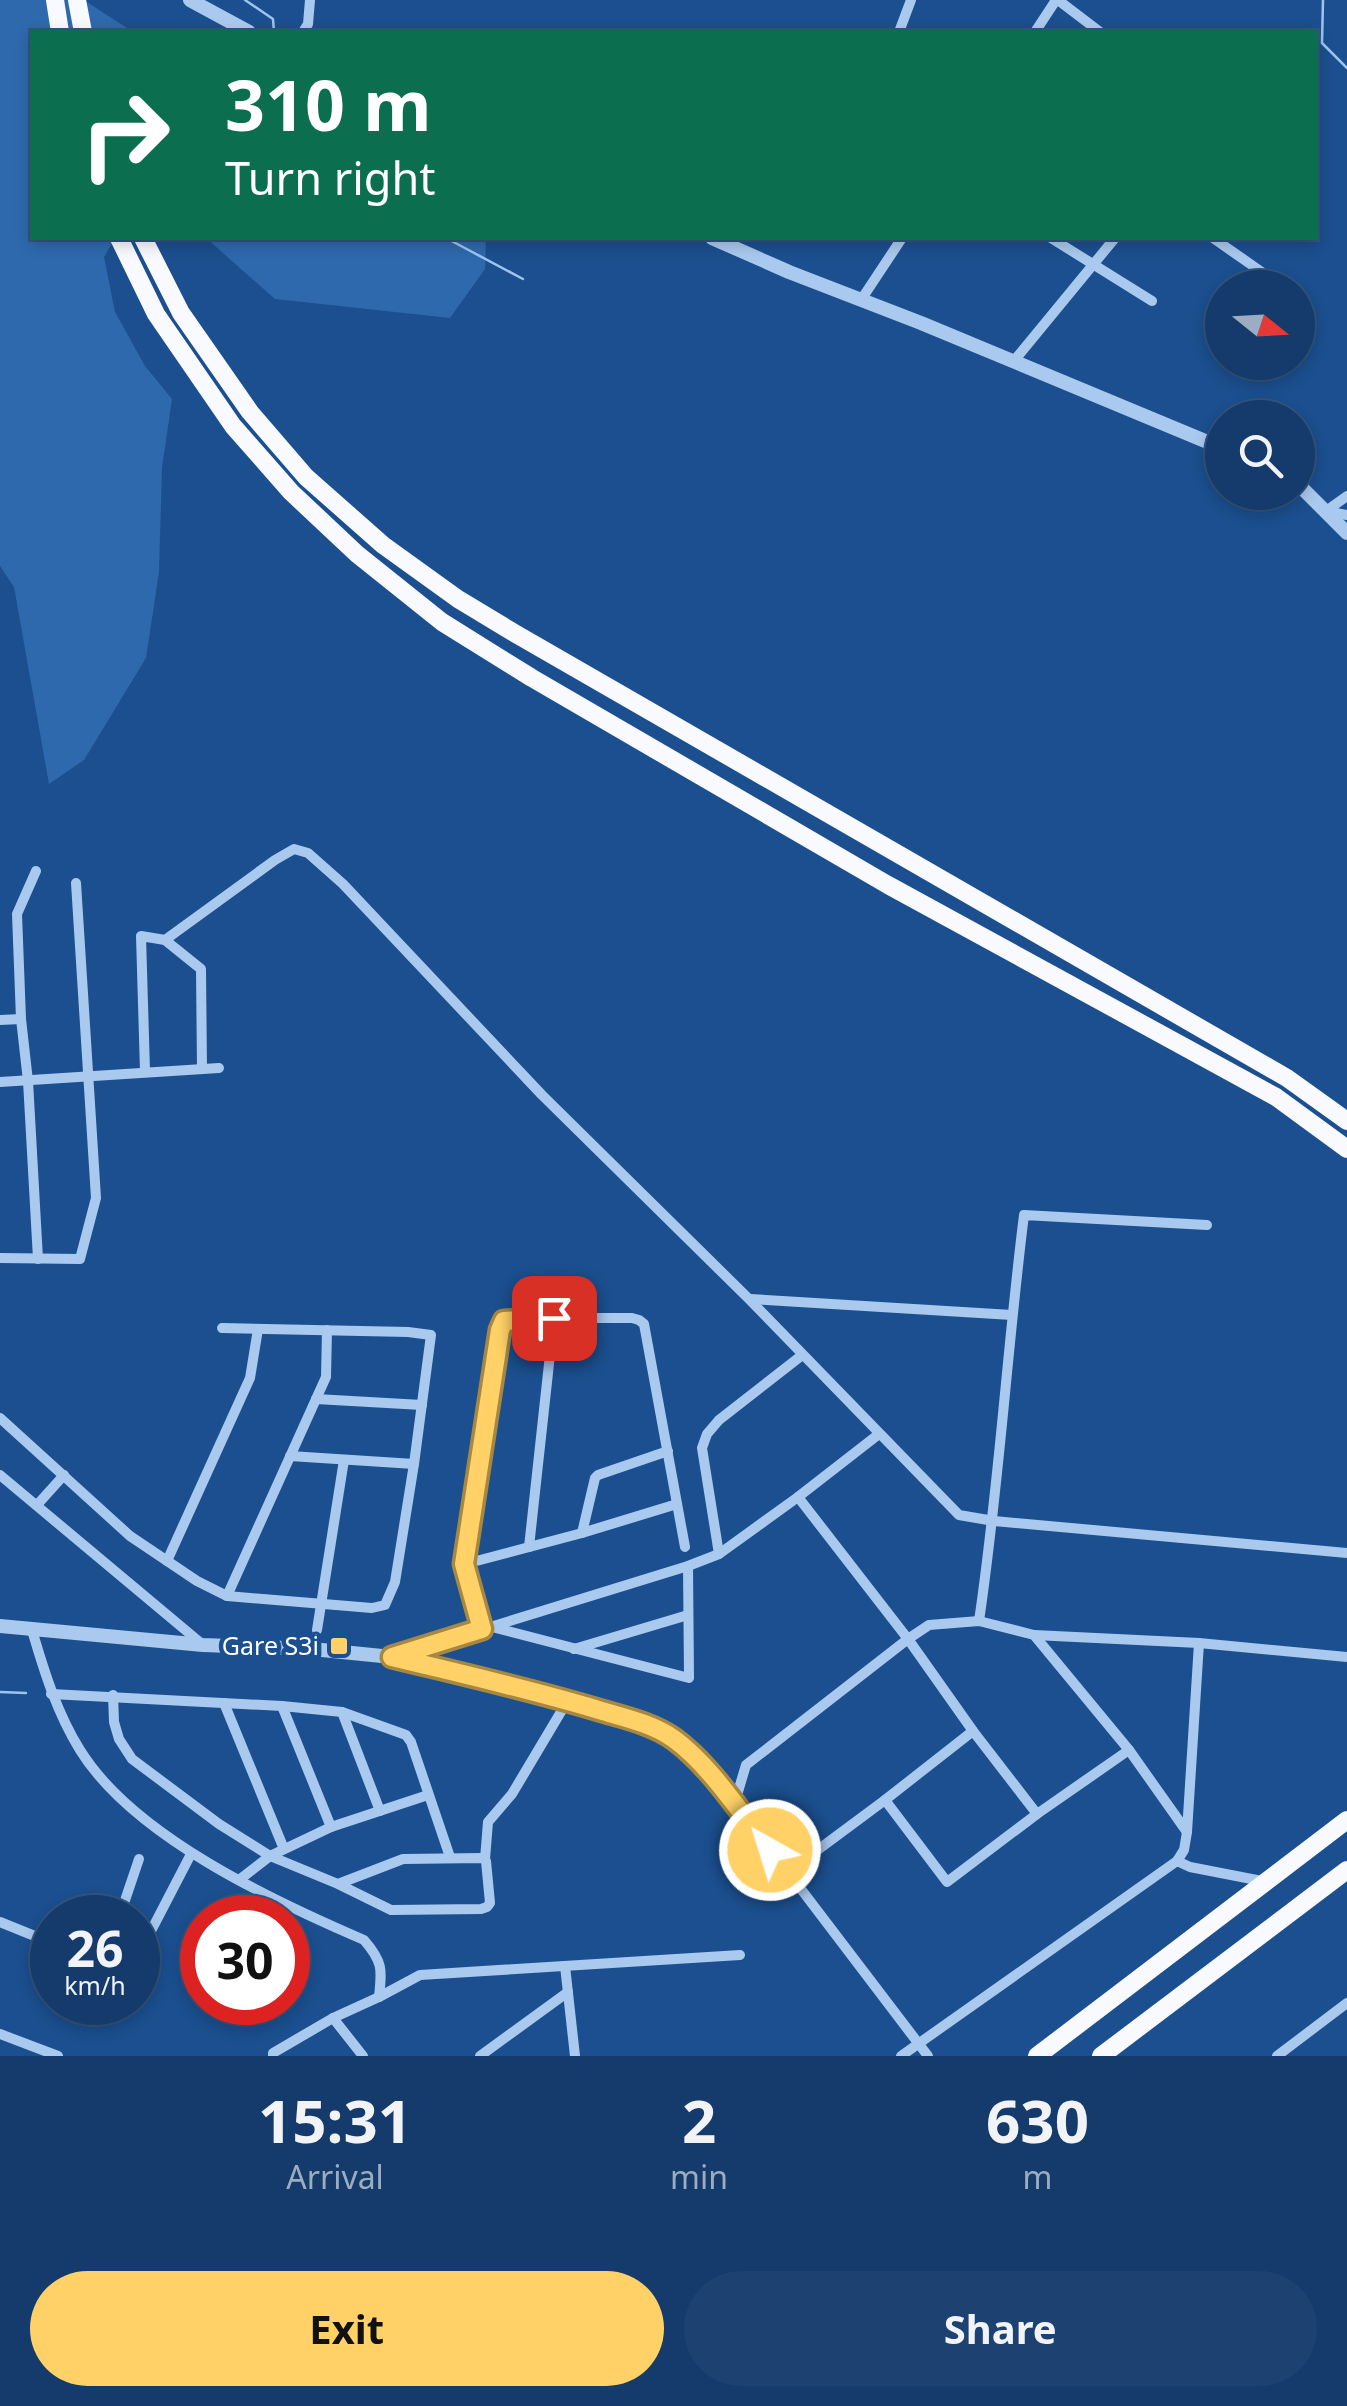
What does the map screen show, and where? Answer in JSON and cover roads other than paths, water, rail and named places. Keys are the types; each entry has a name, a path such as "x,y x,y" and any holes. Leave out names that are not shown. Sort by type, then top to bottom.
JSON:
{"highway":[{"path":"55,0 60,30"},
{"path":"77,0 83,30"},
{"path":"120,240 156,314 233,426 330,530 442,622 888,885 1276,1097 1347,1149"},
{"path":"144,240 181,313 250,412 306,477 383,545 458,599 516,634 1287,1078 1347,1121"},
{"path":"1038,2056 1347,1820"},
{"path":"1101,2056 1344,1875"}],"street":[{"path":"190,0 245,30"},
{"path":"304,30 310,0"},
{"path":"902,30 911,0"},
{"path":"1036,30 1057,0 1097,30"},
{"path":"717,240 1205,441"},
{"path":"861,300 901,240"},
{"path":"1054,240 1152,301"},
{"path":"1014,362 1112,240"},
{"path":"1216,240 1259,270"},
{"path":"1326,511 1347,496"},
{"path":"1315,500 1347,533"},
{"path":"1326,511 1347,515"},
{"path":"166,940 275,860 294,849 308,852 958,1516 1347,1553"},
{"path":"36,871 17,914 38,1259"},
{"path":"0,1258 80,1259 96,1198 76,883"},
{"path":"145,1071 141,936 166,940 202,969 202,1068"},
{"path":"0,1020 21,1019"},
{"path":"0,1082 218,1068"},
{"path":"980,1621 994,1520 1024,1215 1207,1226"},
{"path":"748,1299 1012,1314"},
{"path":"529,1547 554,1318"},
{"path":"487,1628 464,1564 504,1321 632,1318 644,1324 685,1548"},
{"path":"0,1418 130,1536 197,1581 227,1596 372,1608 385,1605 395,1582 431,1335 222,1328"},
{"path":"167,1561 250,1378 258,1329"},
{"path":"227,1596 326,1377 327,1330"},
{"path":"719,1554 702,1448 707,1434 719,1420 801,1356"},
{"path":"316,1400 422,1405"},
{"path":"392,1657 719,1554 879,1434"},
{"path":"582,1533 598,1475 668,1451"},
{"path":"290,1456 414,1464"},
{"path":"317,1630 344,1460"},
{"path":"0,1475 202,1645"},
{"path":"37,1505 64,1476"},
{"path":"798,1498 908,1639 1036,1814"},
{"path":"464,1564 677,1504"},
{"path":"487,1628 688,1678 688,1566"},
{"path":"574,1650 688,1615"},
{"path":"734,1806 746,1765 929,1625 980,1621 1034,1635 1199,1643 1347,1657"},
{"path":"0,1626 202,1645 392,1657 568,1700 647,1724 672,1737 715,1780 928,2056"},
{"path":"32,1630 51,1694 81,1752 118,1797 190,1854 364,1940 378,1956 382,1970 379,1997"},
{"path":"1034,1635 1129,1750 1188,1832"},
{"path":"901,2056 1177,1861 1188,1832 1199,1643"},
{"path":"51,1694 342,1712 406,1735 450,1857"},
{"path":"113,1695 119,1739 132,1758 219,1824 270,1856 392,1910 487,1908 488,1822 512,1794 568,1700"},
{"path":"224,1703 284,1849"},
{"path":"282,1706 331,1827"},
{"path":"342,1712 380,1810"},
{"path":"788,1872 973,1732"},
{"path":"885,1800 947,1882 1129,1750"},
{"path":"239,1880 270,1856 331,1827 428,1794"},
{"path":"160,1912 190,1854"},
{"path":"338,1884 403,1859 485,1859"},
{"path":"127,1895 139,1860"},
{"path":"1177,1861 1268,1882"},
{"path":"0,1922 30,1934"},
{"path":"273,2056 333,2018 420,1975 740,1955"},
{"path":"565,1966 575,2056"},
{"path":"480,2056 568,1992"},
{"path":"1277,2056 1347,2002"},
{"path":"333,2018 363,2056"},
{"path":"0,2034 58,2056"}],"waterway":[{"path":"245,0 273,19 274,30"},
{"path":"1323,0 1322,43 1347,68"},
{"path":"450,240 523,279"},
{"path":"0,1692 26,1693"}],"place":[{"name":"Gare S3i","path":"339,1646"}]}
